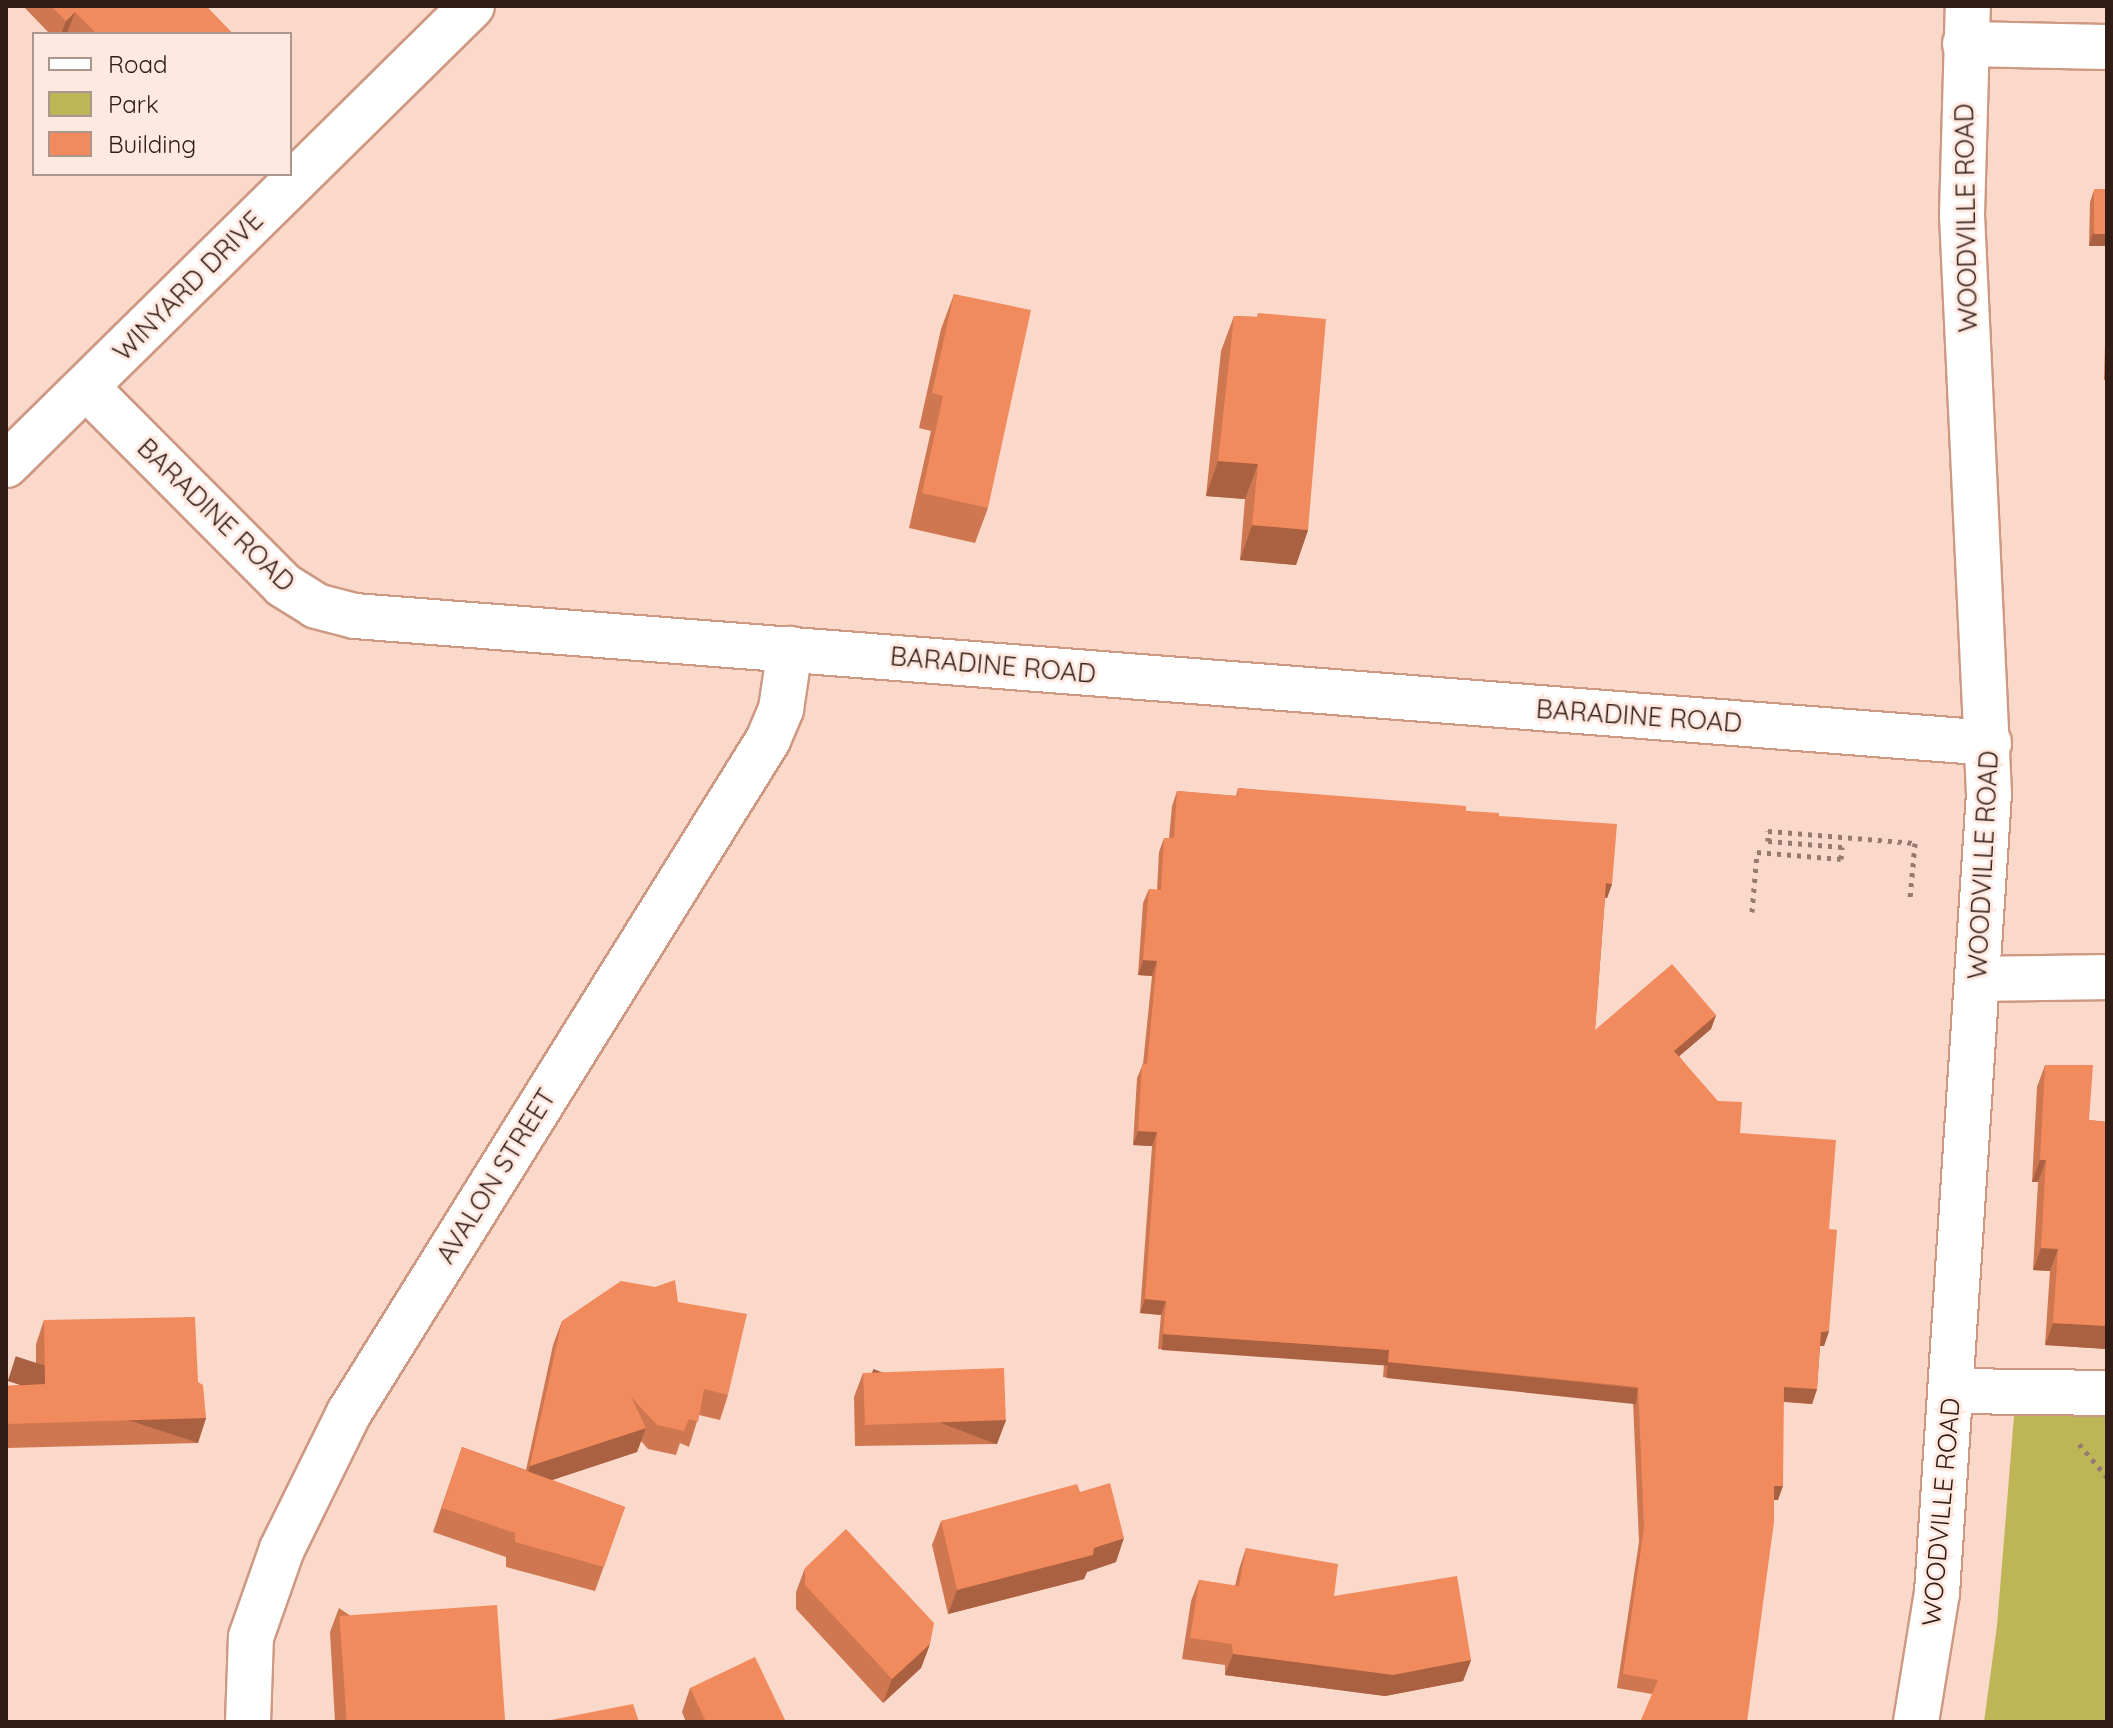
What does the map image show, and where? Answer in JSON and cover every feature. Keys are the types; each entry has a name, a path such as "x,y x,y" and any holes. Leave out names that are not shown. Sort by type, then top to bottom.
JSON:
{"street":[{"name":"WINYARD DRIVE","path":"6,465 472,6"},
{"path":"1967,25 2107,47"},
{"name":"WOODVILLE ROAD","path":"1916,1722 1937,1593 1987,838 1989,743 1962,215 1967,25"},
{"name":"BARADINE ROAD","path":"86,387 283,585 316,606 355,616 1989,743"},
{"name":"AVALON STREET","path":"248,1722 251,1637 282,1549 349,1413 768,740 781,709 790,649"},
{"path":"1978,979 2107,977"},
{"path":"1951,1391 2107,1393"}],"path":[{"path":"1752,912 1757,852 1841,859 1842,847 1768,841 1768,831 1915,843 1910,898"}],"green space":[{"path":"2107,1414 2107,1722 1984,1722 1997,1626 2014,1416"}],"building":[{"path":"51,6 206,6 231,32 95,32 75,12 66,21"},
{"path":"2094,189 2107,189 2107,234 2094,234"},
{"path":"954,294 1031,310 988,508 922,493 943,396 932,393"},
{"path":"1258,313 1326,319 1308,530 1252,525 1258,464 1218,461 1234,316 1258,317"},
{"path":"1238,788 1466,806 1466,811 1499,813 1499,816 1617,824 1612,884 1606,883 1595,1030 1672,964 1716,1015 1674,1051 1718,1101 1742,1102 1740,1133 1836,1140 1829,1229 1837,1230 1829,1331 1821,1332 1817,1389 1784,1387 1783,1486 1774,1486 1774,1522 1747,1722 1640,1722 1658,1680 1623,1674 1644,1528 1638,1387 1388,1362 1389,1350 1163,1334 1166,1301 1145,1299 1157,1132 1138,1131 1142,1064 1147,1064 1157,961 1143,960 1149,889 1161,890 1164,838 1174,838 1177,791 1238,796"},
{"path":"2045,1065 2093,1065 2089,1120 2107,1122 2107,1326 2053,1323 2058,1249 2041,1248 2046,1160 2040,1160"},
{"path":"675,1280 678,1302 747,1314 728,1395 704,1389 698,1422 689,1419 684,1431 657,1425 631,1397 646,1428 530,1466 562,1321 621,1281 655,1287"},
{"path":"195,1317 198,1382 203,1385 206,1418 6,1424 6,1386 45,1384 44,1320"},
{"path":"1004,1368 1006,1420 865,1425 863,1373"},
{"path":"462,1447 625,1507 604,1567 515,1542 515,1533 442,1508"},
{"path":"1110,1483 1124,1538 1094,1548 1093,1555 957,1590 941,1521 1077,1484 1080,1492"},
{"path":"846,1529 934,1623 930,1644 892,1679 805,1585 805,1568"},
{"path":"1246,1548 1338,1564 1334,1596 1457,1576 1471,1660 1393,1675 1233,1654 1232,1644 1190,1638 1199,1580 1239,1586"},
{"path":"497,1605 505,1722 347,1722 339,1616"},
{"path":"755,1657 786,1722 706,1722 690,1688"},
{"path":"633,1704 639,1722 541,1722"}]}
